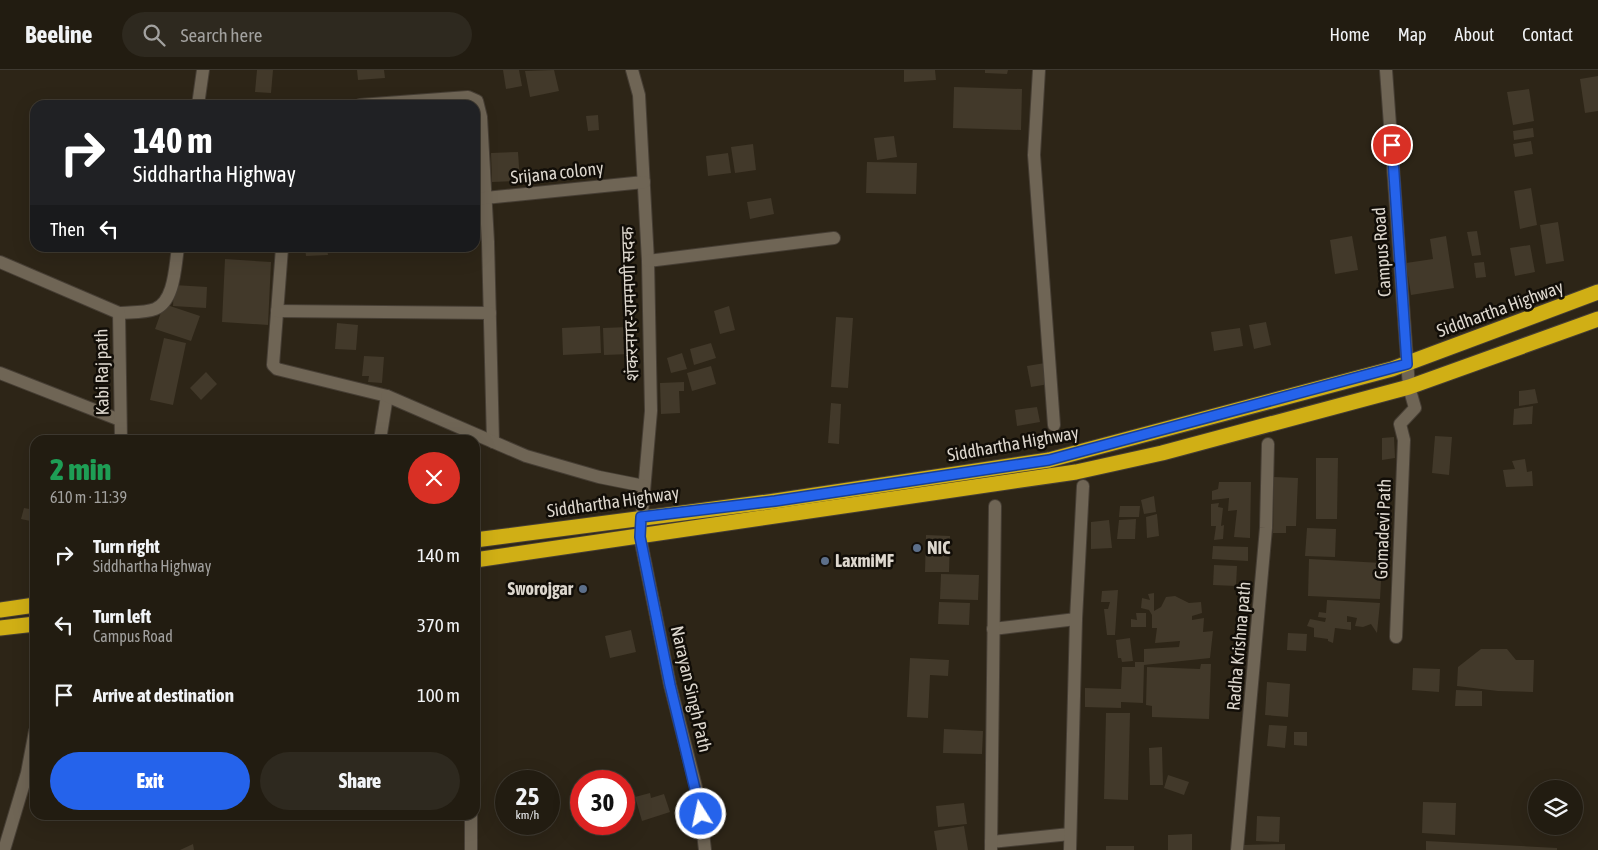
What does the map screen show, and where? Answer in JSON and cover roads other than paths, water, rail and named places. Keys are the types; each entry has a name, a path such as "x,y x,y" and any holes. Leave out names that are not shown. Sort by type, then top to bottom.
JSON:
{"highway":[{"name":"Siddhartha Highway","path":"480,539 775,501 1049,460 1407,364 1598,292"},
{"name":"Siddhartha Highway","path":"480,559 1076,472 1162,453 1408,387 1598,319"},
{"path":"0,610 30,606"},
{"path":"0,628 30,625"}],"street":[{"path":"199,100 203,70"},
{"name":"शंकरनगर-राममणी सदक","path":"632,70 638,95 644,182 648,260 651,411 640,537"},
{"path":"1039,70 1034,156 1054,425"},
{"name":"Campus Road","path":"1386,70 1408,387 1415,408 1400,424"},
{"path":"428,100 468,97 473,100"},
{"path":"480,111 482,117 480,199 490,313 493,442"},
{"name":"Srijana colony","path":"480,199 644,182"},
{"path":"648,260 834,238"},
{"path":"119,313 154,309 164,303 170,289 177,252"},
{"path":"282,252 272,362 277,369 387,396 477,435"},
{"name":"Kabi Raj path","path":"0,262 119,313 121,435"},
{"path":"277,311 490,313"},
{"path":"0,373 120,420"},
{"path":"381,435 387,396"},
{"name":"Gomadevi Path","path":"1396,637 1404,440 1400,424"},
{"path":"480,436 526,456 560,467 644,486"},
{"name":"Radha Krishna path","path":"1237,850 1266,528 1268,444"},
{"path":"1070,850 1076,619 1083,486"},
{"path":"995,506 991,846 1070,834"},
{"name":"Narayan Singh Path","path":"640,537 670,685 699,799 705,850"},
{"path":"993,629 1076,619"},
{"path":"4,850 30,757"},
{"path":"471,820 471,850"}],"place":[{"name":"NIC","path":"917,548"},
{"name":"LaxmiMF","path":"825,561"},
{"name":"Sworojgar","path":"583,589"}]}
